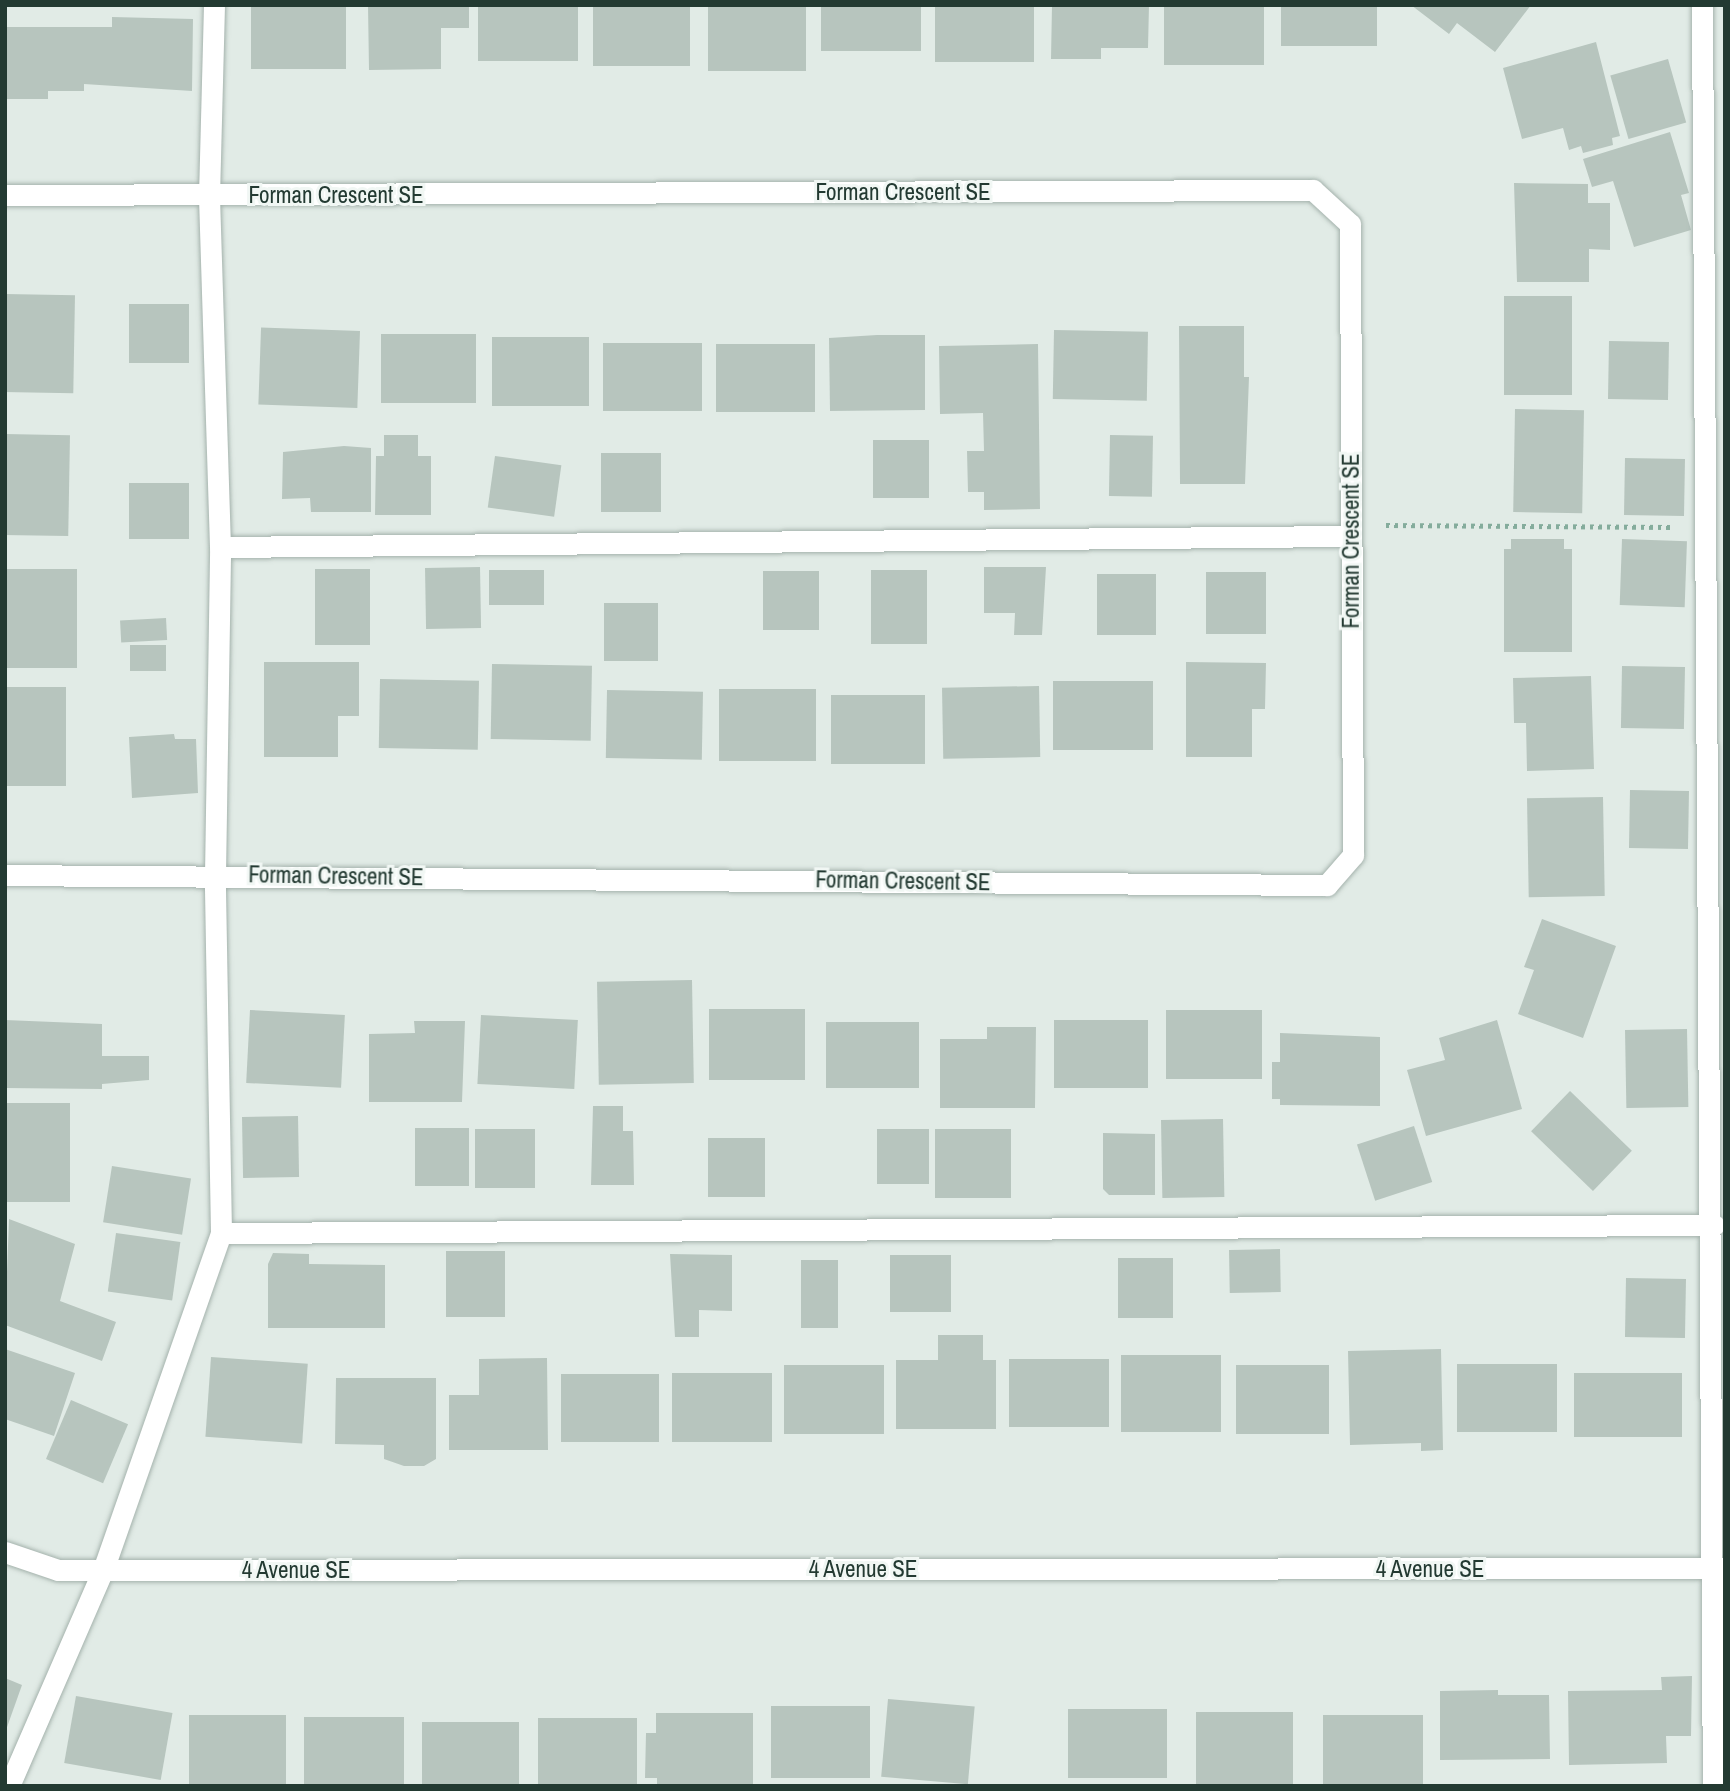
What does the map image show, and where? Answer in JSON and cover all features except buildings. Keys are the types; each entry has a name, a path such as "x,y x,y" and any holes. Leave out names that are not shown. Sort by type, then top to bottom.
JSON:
{"street":[{"path":"9,1786 103,1570 222,1233 215,875 220,547 209,196 214,5"},
{"path":"1702,5 1719,1569 1713,1786"},
{"name":"Forman Crescent SE","path":"5,195 1313,190 1350,224 1353,855 1326,885 5,875"},
{"path":"220,547 1351,536"},
{"path":"222,1233 1714,1225"},
{"name":"4 Avenue SE","path":"5,1552 58,1570 1719,1569"}],"path":[{"path":"1351,536 1394,523 1706,527"}]}
